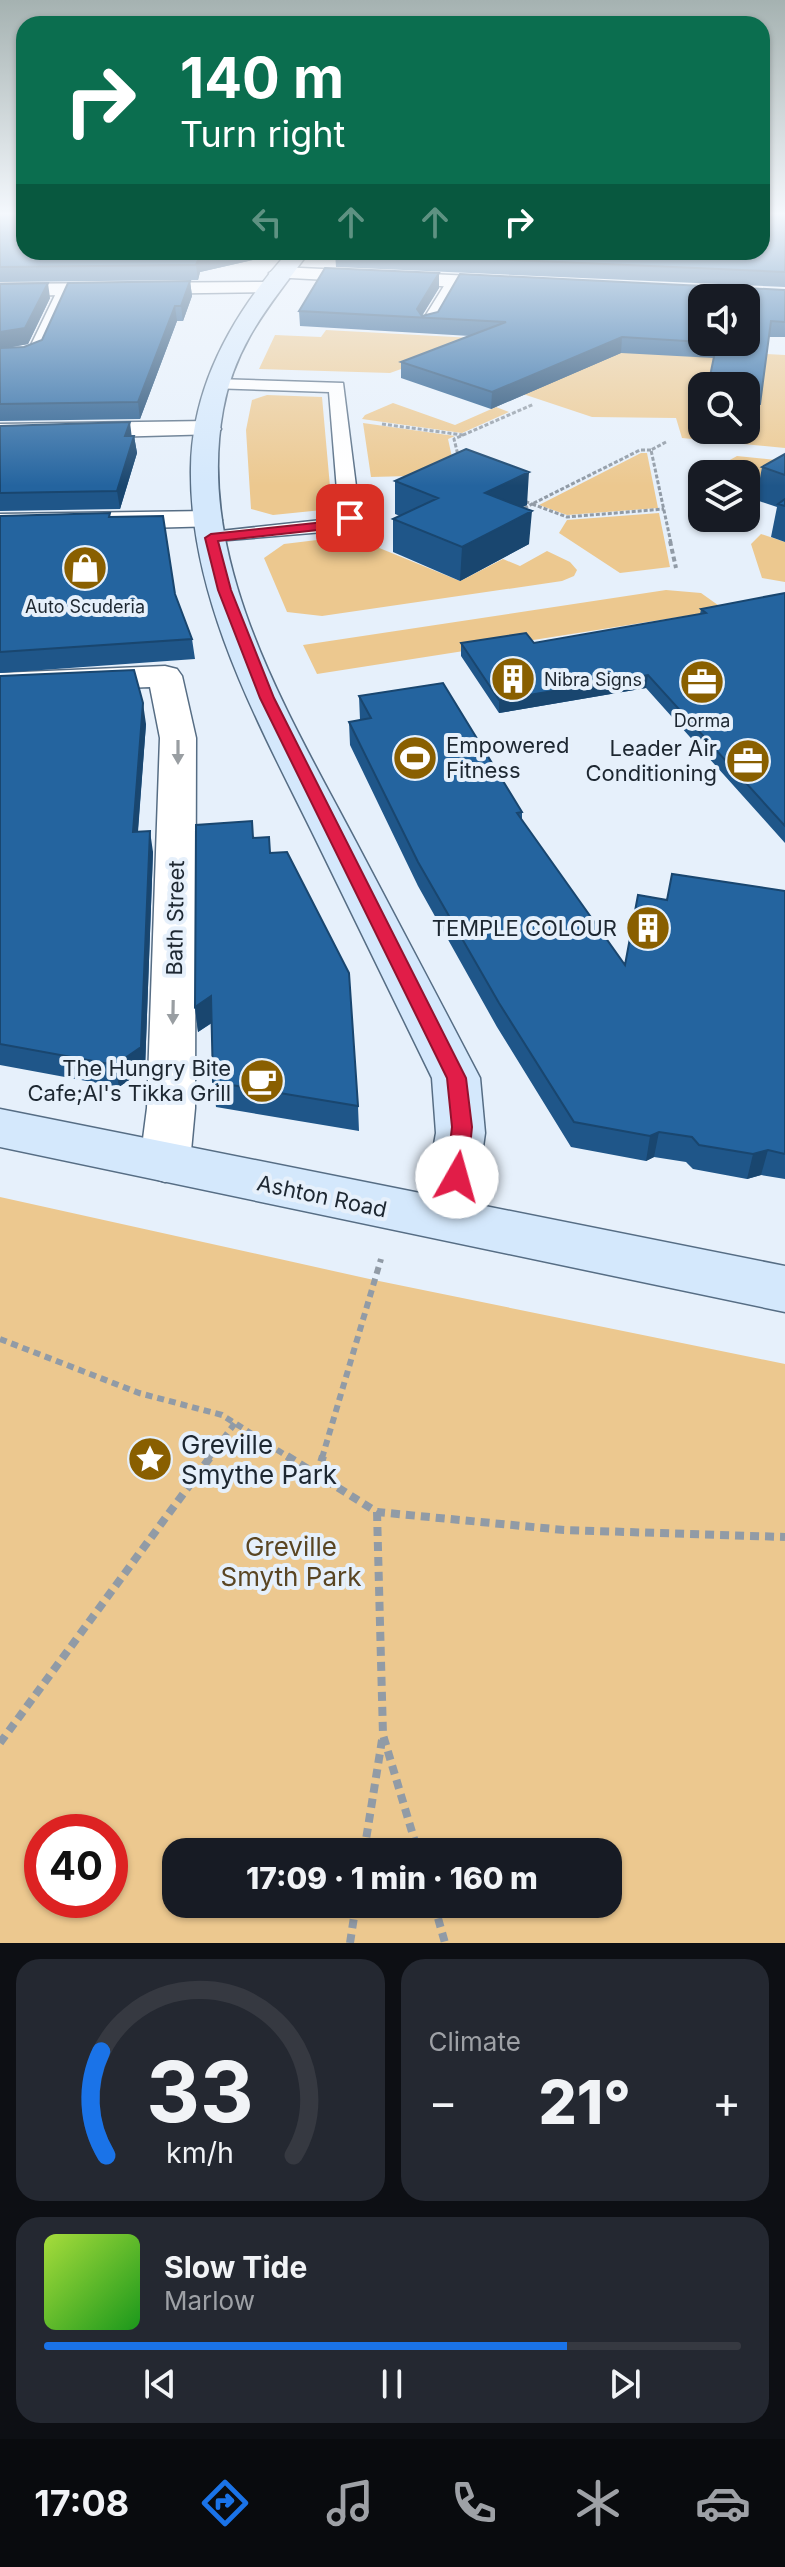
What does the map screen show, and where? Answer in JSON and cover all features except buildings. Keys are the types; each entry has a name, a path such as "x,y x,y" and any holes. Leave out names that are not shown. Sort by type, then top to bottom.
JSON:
{"street":[{"path":"258,305 233,342 216,384 204,466 210,529 225,590 267,698 456,1078 461,1104 461,1150 444,1221"},
{"path":"0,432 208,429"},
{"path":"0,523 210,529"},
{"name":"Bath Street","path":"0,683 165,676 177,722 178,765 171,1108 165,1162"},
{"name":"Ashton Road","path":"0,1128 785,1289"}],"lane":[{"path":"0,356 27,355 37,350 57,305"},
{"path":"427,326 440,305"},
{"path":"210,529 336,525 350,518 337,387 216,384"}],"path":[{"path":"460,465 454,439 534,404"},
{"path":"373,422 464,435"},
{"path":"518,512 640,450 651,450 666,442"},
{"path":"651,450 676,568"},
{"path":"518,499 567,517 664,509"},
{"path":"317,1476 374,1280"},
{"path":"0,1339 139,1393 222,1415 377,1512 564,1530 785,1537"},
{"path":"0,1743 235,1423"},
{"path":"366,1838 383,1735 377,1512"},
{"path":"383,1735 414,1838"},
{"path":"350,1943 354,1918"},
{"path":"438,1918 445,1943"}],"green space":[{"path":"326,330 688,350 688,356 785,355 785,448 744,444 760,444 760,372 688,372 688,439 682,438 676,418 592,417 487,382 404,368 390,373 259,369 275,335 321,337"},
{"path":"267,395 322,397 332,509 273,515 251,509 246,430 252,400"},
{"path":"393,403 455,425 496,407 509,412 462,433 362,419"},
{"path":"363,423 455,436 448,439 455,471 449,475 371,477"},
{"path":"641,453 647,453 658,508 567,515 539,505"},
{"path":"737,456 785,461 771,491 760,489 760,460 730,460"},
{"path":"659,513 670,567 620,573 559,533 567,520"},
{"path":"761,534 785,542 785,582 762,578 751,544"},
{"path":"350,536 460,581 503,559 520,566 547,551 570,562 577,570 574,576 562,581 322,616 287,612 264,558 284,544"},
{"path":"666,590 701,593 732,615 699,621 692,615 317,674 303,645"},
{"name":"Greville Smyth Park","path":"0,1197 374,1280 785,1364 785,1943 0,1943"}],"place":[{"name":"Auto Scuderia","path":"85,568"},
{"name":"Nibra Signs","path":"513,679"},
{"name":"Dorma","path":"702,682"},
{"name":"Empowered Fitness","path":"415,758"},
{"name":"Leader Air Conditioning","path":"748,761"},
{"name":"TEMPLE COLOUR","path":"648,928"},
{"name":"The Hungry Bite Cafe;Al's Tikka Grill","path":"262,1081"},
{"name":"Greville Smythe Park","path":"150,1459"}],"route":[{"path":"350,518 336,525 211,538 225,590 267,698 456,1078 462,1127 457,1177"}]}
